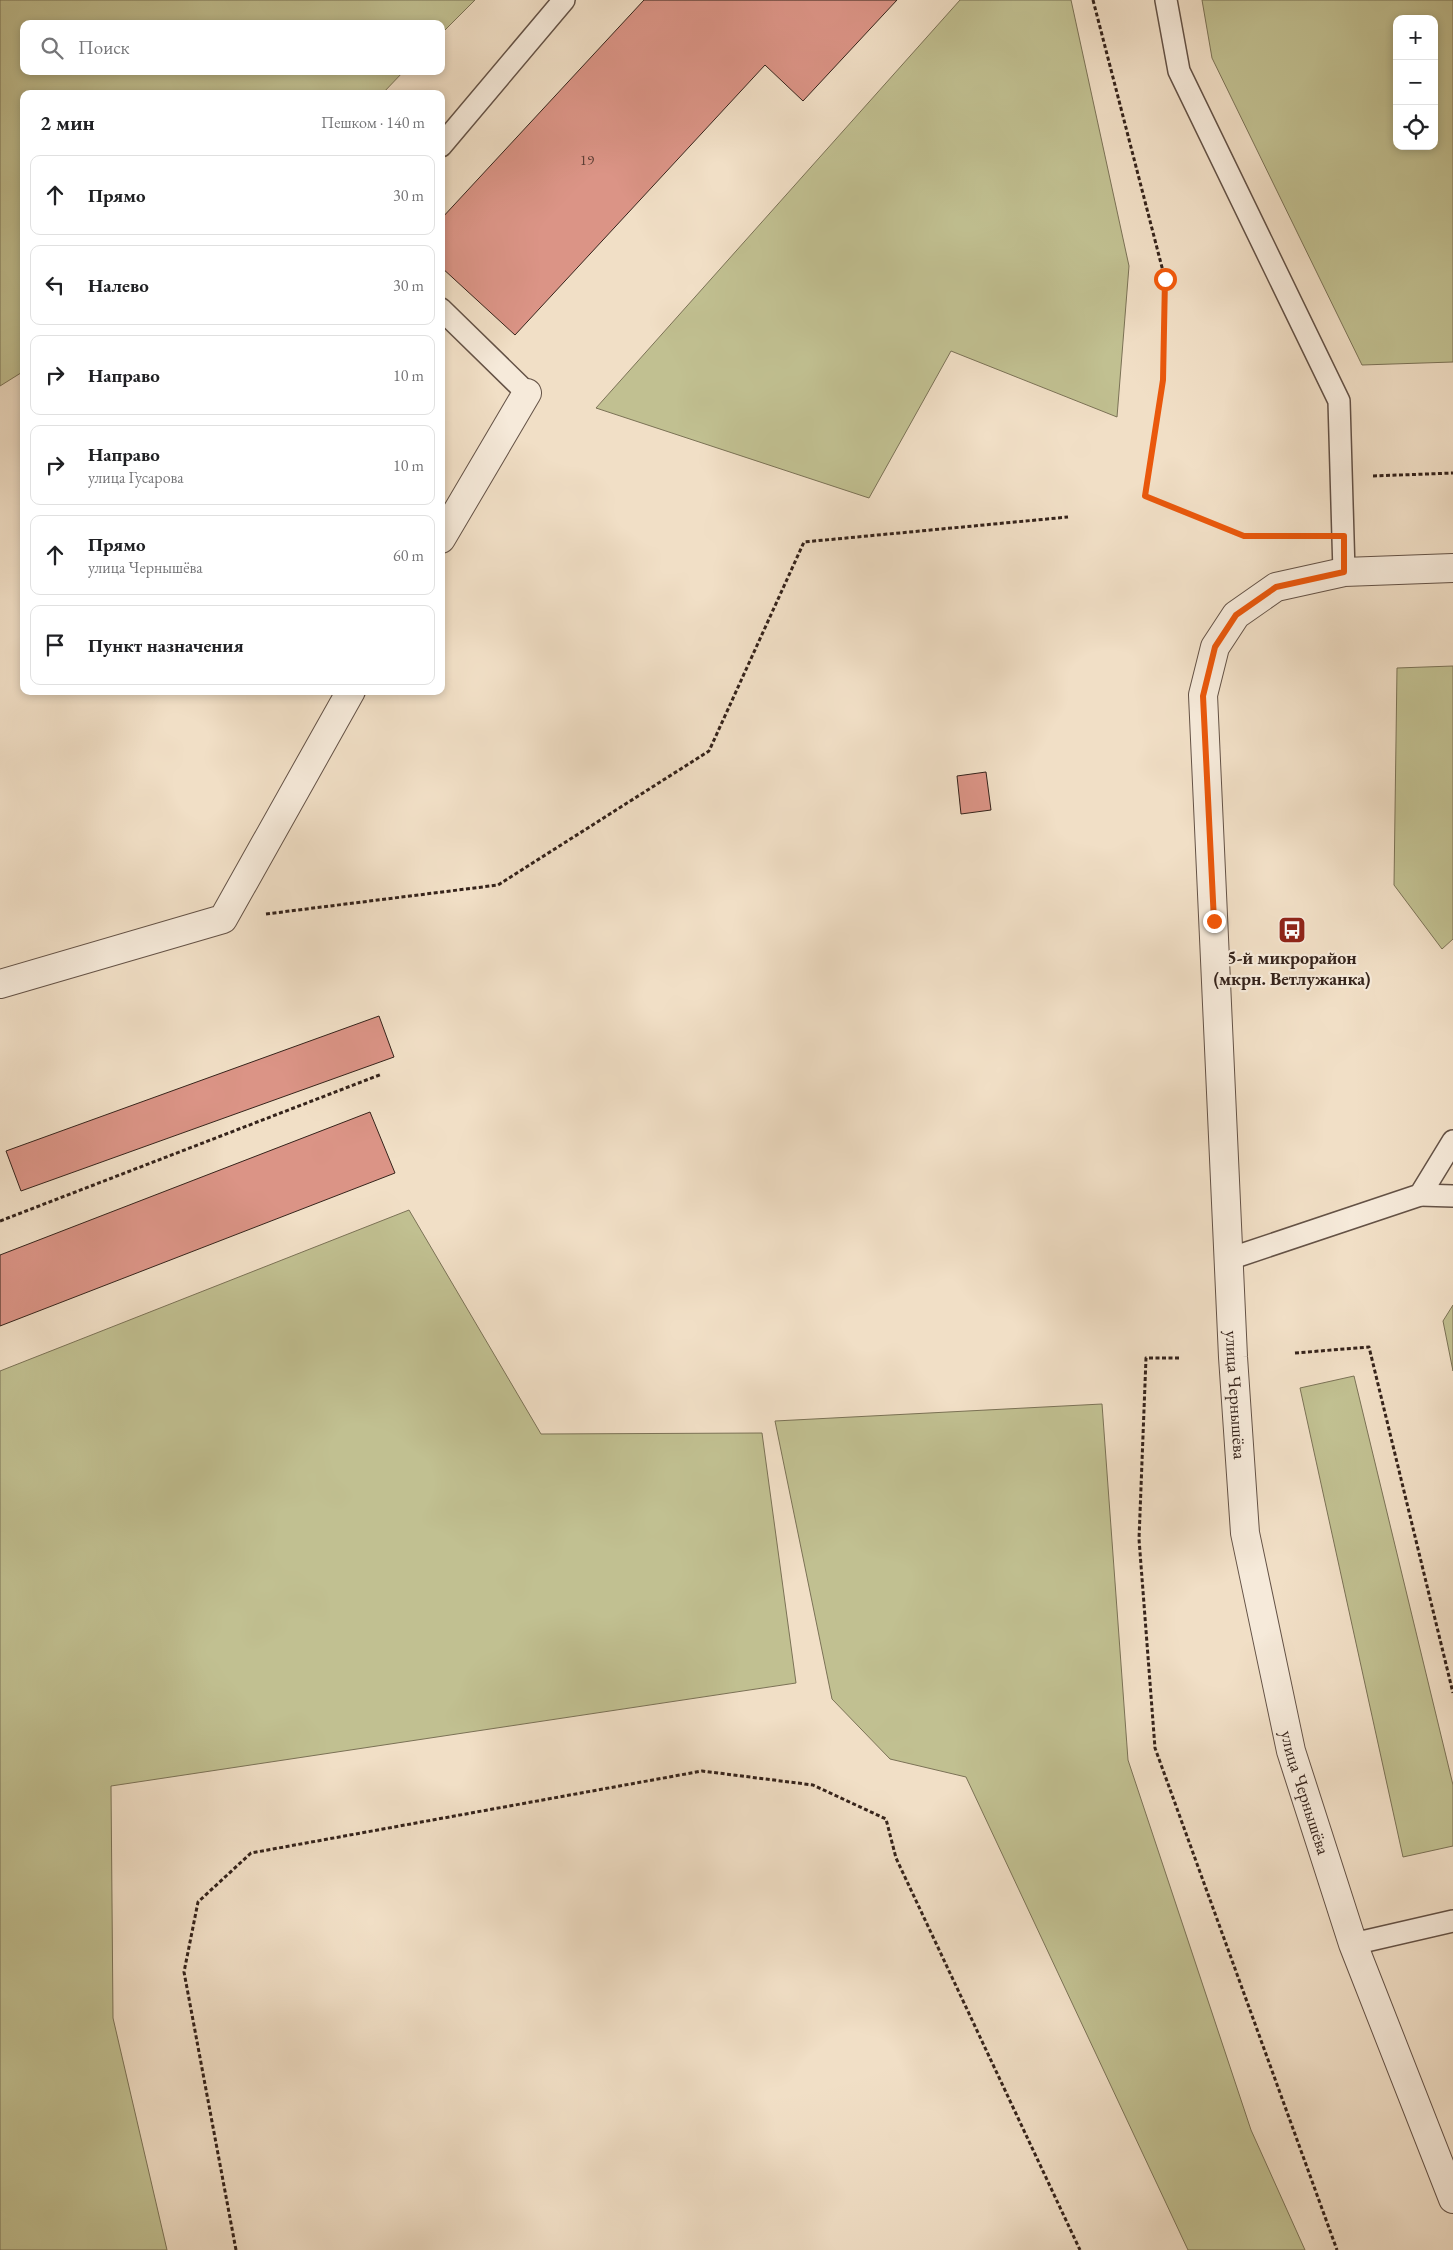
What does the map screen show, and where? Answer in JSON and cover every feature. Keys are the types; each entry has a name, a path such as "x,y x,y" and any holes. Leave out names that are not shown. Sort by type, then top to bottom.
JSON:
{"street":[{"path":"445,532 527,393"},
{"path":"1344,572 1453,568"},
{"name":"улица Чернышёва","path":"1344,572 1276,587 1236,615 1215,647 1203,696 1233,1357 1245,1533 1291,1751 1353,1944 1453,2199"},
{"path":"0,984 223,919 349,695"}],"lane":[{"path":"445,141 564,0"},
{"path":"1166,0 1180,71 1339,401 1344,572"},
{"path":"445,313 527,393"},
{"path":"1420,1195 1453,1141"},
{"path":"1229,1259 1420,1195 1453,1196"},
{"path":"1353,1944 1453,1921"}],"path":[{"path":"1093,0 1165,279 1163,380 1145,496 1244,536 1344,536"},
{"path":"1342,477 1453,473"},
{"path":"223,919 498,885 709,751 804,542 1068,517"},
{"path":"0,1221 382,1074"},
{"path":"1295,1353 1369,1347 1453,1693"},
{"path":"1179,1358 1146,1358 1139,1539 1155,1748 1337,2250"},
{"path":"236,2250 184,1972 198,1902 251,1853 702,1771 813,1785 886,1819 896,1858 1080,2250"}],"shaded area":[{"path":"0,0 475,0 445,30 445,20 20,20 20,75 400,75 386,90 20,90 20,374 0,386"},
{"path":"960,0 1071,0 1129,266 1117,417 951,351 869,498 596,408"},
{"path":"1202,0 1453,0 1453,362 1362,365 1212,58"},
{"path":"1453,666 1453,939 1442,949 1394,885 1397,668"},
{"path":"409,1210 541,1434 762,1433 796,1683 111,1786 113,2018 167,2250 0,2250 0,1371"},
{"path":"1453,1305 1453,1371 1443,1321"},
{"path":"1354,1376 1453,1785 1453,1846 1403,1857 1300,1388"},
{"path":"1102,1404 1128,1760 1251,2130 1305,2250 1188,2250 966,1777 890,1759 832,1699 775,1421"}],"building":[{"path":"644,0 897,0 803,101 765,65 515,335 445,271 445,215"},
{"path":"986,772 991,810 961,814 957,776"},
{"path":"379,1016 394,1057 21,1191 6,1151"},
{"path":"370,1112 395,1173 0,1326 0,1255"}],"place":[{"name":"5-й микрорайон (мкрн. Ветлужанка)","path":"1292,930"}],"route":[{"path":"1165,279 1163,380 1145,496 1244,536 1344,536 1344,572 1276,587 1236,615 1215,647 1203,696 1214,921"}]}
